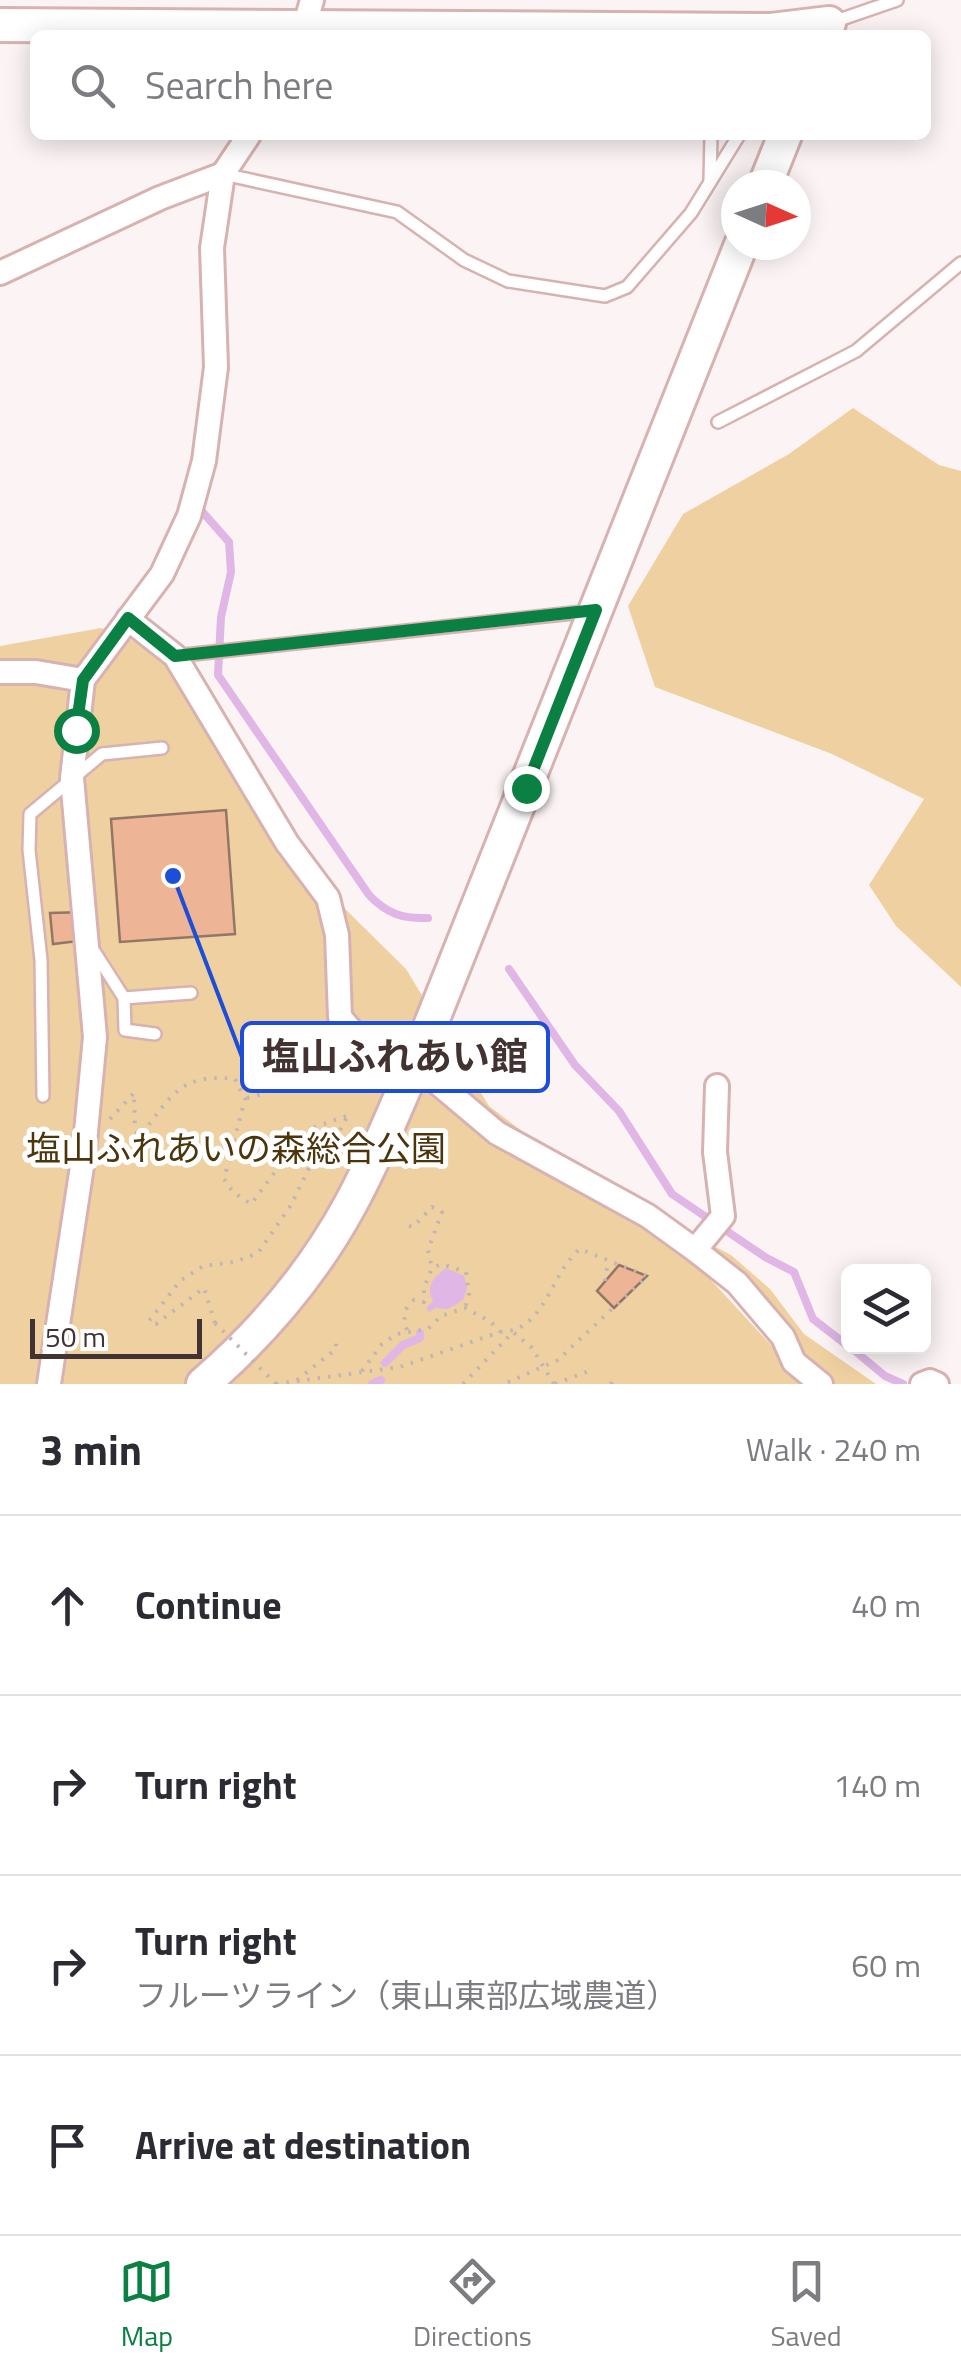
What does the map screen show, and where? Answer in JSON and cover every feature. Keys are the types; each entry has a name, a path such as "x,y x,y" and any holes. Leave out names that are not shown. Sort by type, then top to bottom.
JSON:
{"street":[{"path":"783,30 830,19"},
{"path":"0,26 306,21 637,30"},
{"path":"48,1384 84,1154 95,1038 72,778 83,680 162,574 189,516 204,460 216,367 212,248 223,174 246,140"},
{"path":"771,170 782,140"},
{"path":"0,273 160,198 223,174"},
{"path":"203,1384 254,1338 282,1305 350,1207 416,1064 735,260"},
{"path":"128,618 181,656 287,843 328,898 336,936 340,1017 361,1042 416,1064 498,1133 700,1245 783,1337 794,1362 813,1384"},
{"path":"0,672 36,672 83,680"},
{"path":"700,1245 724,1216 715,1152 716,1086"},
{"path":"794,1362 821,1384"},
{"path":"922,1384 936,1384"}],"lane":[{"path":"830,19 897,0"},
{"path":"710,140 710,186"},
{"path":"223,174 398,212 464,260 508,280 605,296 627,287 710,186 736,140"},
{"path":"718,422 856,350 961,263"},
{"path":"181,656 596,610"},
{"path":"43,1096 41,960 29,850 30,814 102,754 162,748"},
{"path":"87,940 124,998 125,1030 155,1034"},
{"path":"124,998 192,993"}],"path":[{"path":"245,1098 266,1093 281,1061"},
{"path":"84,1154 134,1093 135,1130 140,1136 182,1084 210,1076 235,1079 245,1098 224,1179 251,1204 293,1148 315,1126 348,1114 333,1144 310,1166 291,1205 258,1254 236,1262 203,1266 180,1280 150,1321 156,1324 204,1288 215,1323 276,1384 400,1366 500,1332 512,1332 532,1348 554,1384 594,1369"},
{"path":"408,1226 414,1227 432,1206 442,1212 428,1250 432,1268 424,1288 424,1302 414,1300 406,1306 408,1332"},
{"path":"462,1384 512,1332 540,1311 566,1260 580,1249 647,1276 558,1360 504,1384"},
{"path":"605,1281 608,1260"},
{"path":"432,1268 442,1264 466,1272 469,1294 464,1308"},
{"path":"362,1371 382,1344 397,1334 428,1329 441,1316 464,1308 482,1316 500,1332"},
{"path":"297,1380 336,1349 336,1340"}],"green space":[{"path":"853,408 939,465 961,471 961,987 896,926 869,885 924,799 832,754 655,687 628,606 683,514 789,454"},
{"name":"塩山ふれあいの森総合公園","path":"101,628 174,657 333,897 406,969 489,1106 699,1267 807,1384 0,1384 0,646"},
{"path":"706,1242 731,1255 770,1289 804,1334 876,1384 827,1384 693,1254"}],"shaded area":[{"path":"446,1268 464,1276 467,1288 463,1300 448,1309 435,1308 429,1312 426,1308 433,1301 432,1282"}],"building":[{"path":"226,810 235,934 120,942 111,819"},
{"path":"85,912 87,940 53,944 50,913"},
{"path":"619,1265 647,1276 614,1308 597,1291"}],"waterway":[{"path":"200,509 229,542 231,572 221,617 218,675 369,895 396,914 428,918"},
{"path":"509,969 575,1065 619,1111 672,1194 794,1272 813,1319 841,1341"},
{"path":"385,1363 403,1345 420,1338 420,1333"},
{"path":"859,1354 885,1376 903,1384"},
{"path":"372,1384 381,1380"}],"place":[{"name":"塩山ふれあい館","path":"173,876"}],"route":[{"path":"76,730 83,680 128,618 175,656 596,610 526,788"}]}
